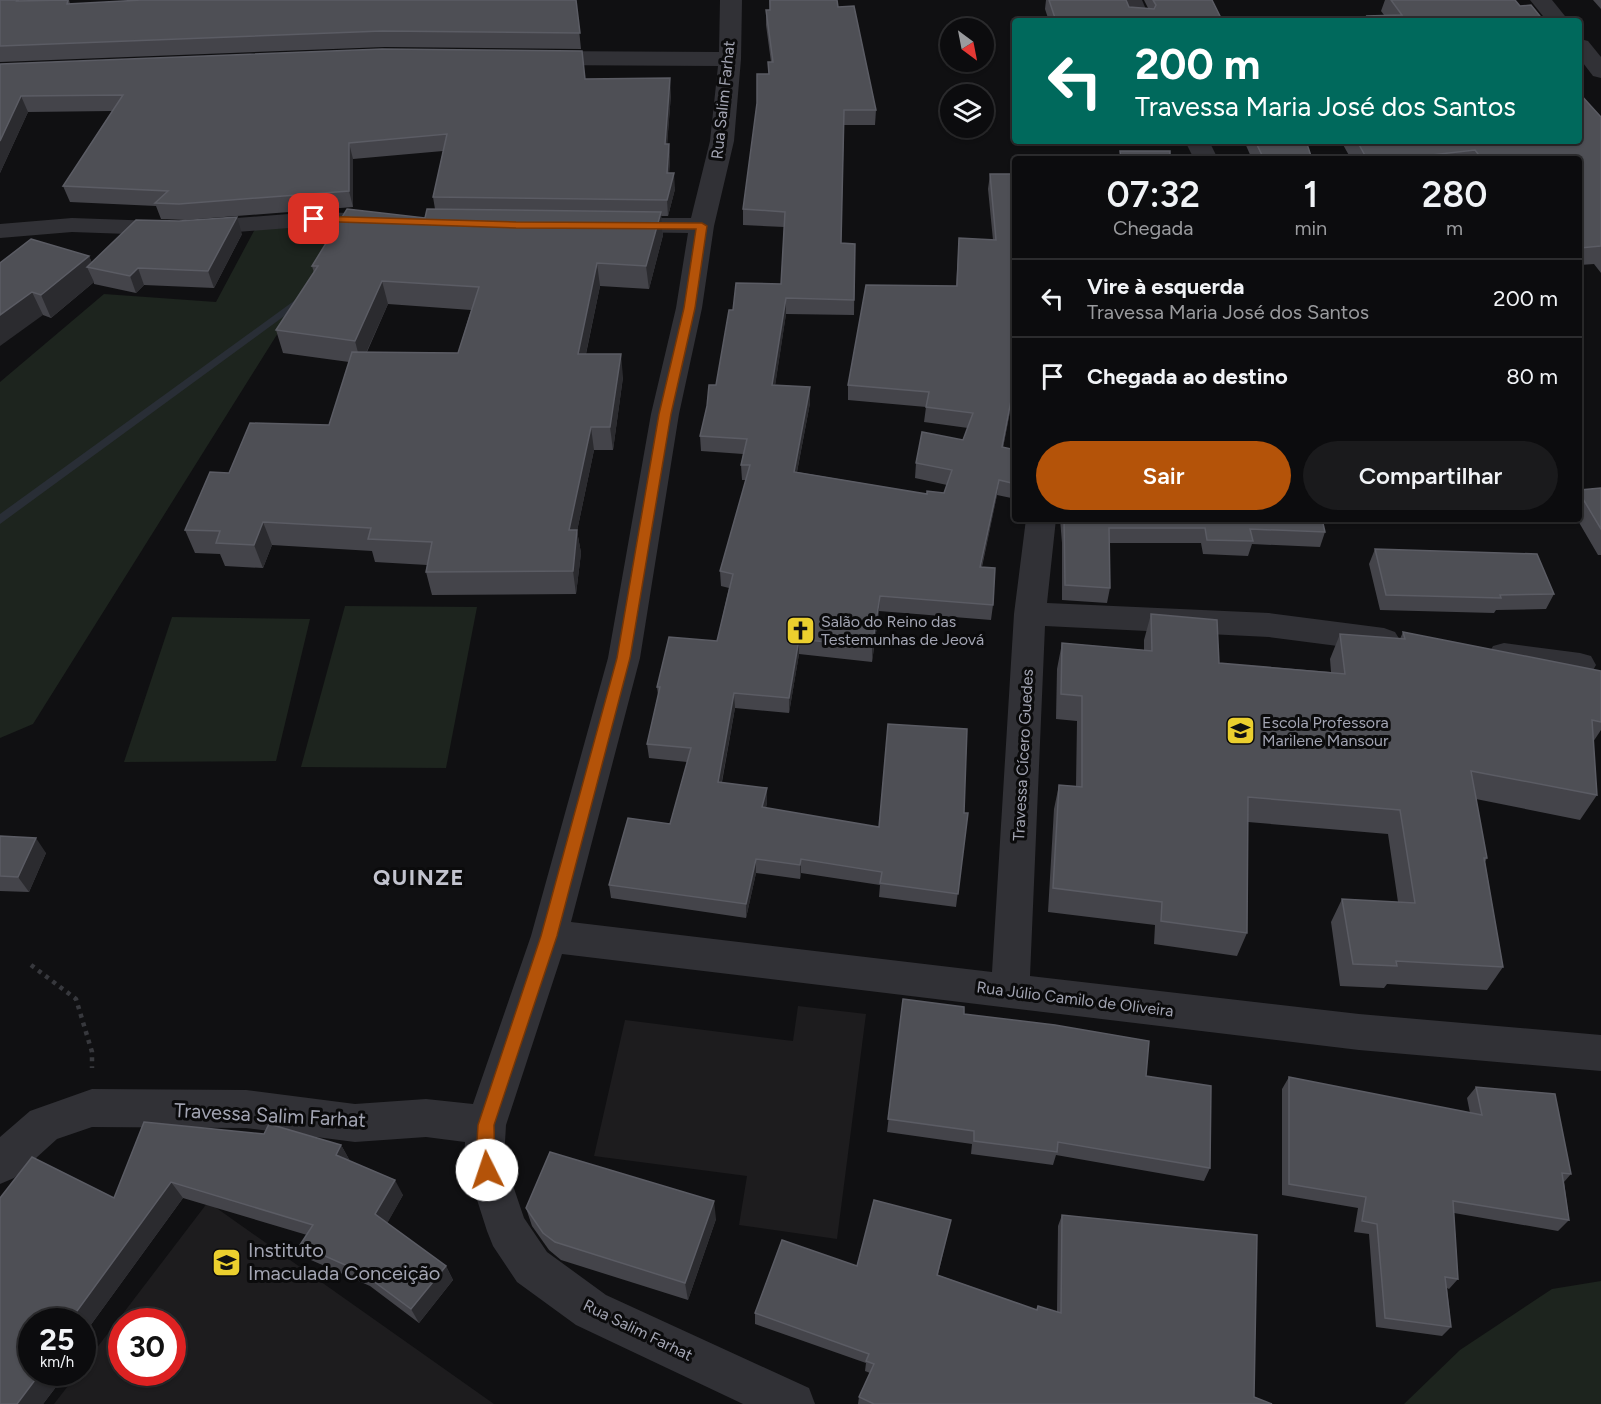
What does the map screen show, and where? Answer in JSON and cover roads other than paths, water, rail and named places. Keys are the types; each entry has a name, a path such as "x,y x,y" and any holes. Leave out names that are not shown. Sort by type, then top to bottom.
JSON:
{"street":[{"name":"Rua Salim Farhat","path":"731,0 730,59 722,141 702,226 689,308 665,414 624,658 549,936 486,1125 484,1159 508,1231 532,1266 591,1310 793,1404"},
{"path":"1131,0 1139,18"},
{"path":"1540,0 1555,18"},
{"path":"1582,48 1601,71"},
{"path":"516,58 730,59"},
{"path":"0,231 72,225 185,229 314,219 403,222"},
{"path":"597,225 702,226"},
{"name":"Travessa Cícero Guedes","path":"1010,991 1030,614 1041,522"},
{"path":"1030,614 1269,625 1407,643"},
{"path":"1476,651 1580,664"},
{"name":"Rua Júlio Camilo de Oliveira","path":"549,936 1359,1032 1601,1053"},
{"name":"Travessa Salim Farhat","path":"0,1164 44,1124 92,1108 246,1109 355,1123 426,1118 486,1125"}],"waterway":[{"path":"0,520 298,301"}],"place":[{"name":"Salão do Reino das Testemunhas de Jeová","path":"800,630"},
{"name":"Escola Professora Marilene Mansour","path":"1241,731"},
{"name":"Instituto Imaculada Conceição","path":"227,1262"}],"district":[{"name":"QUINZE","path":"419,877"}]}
